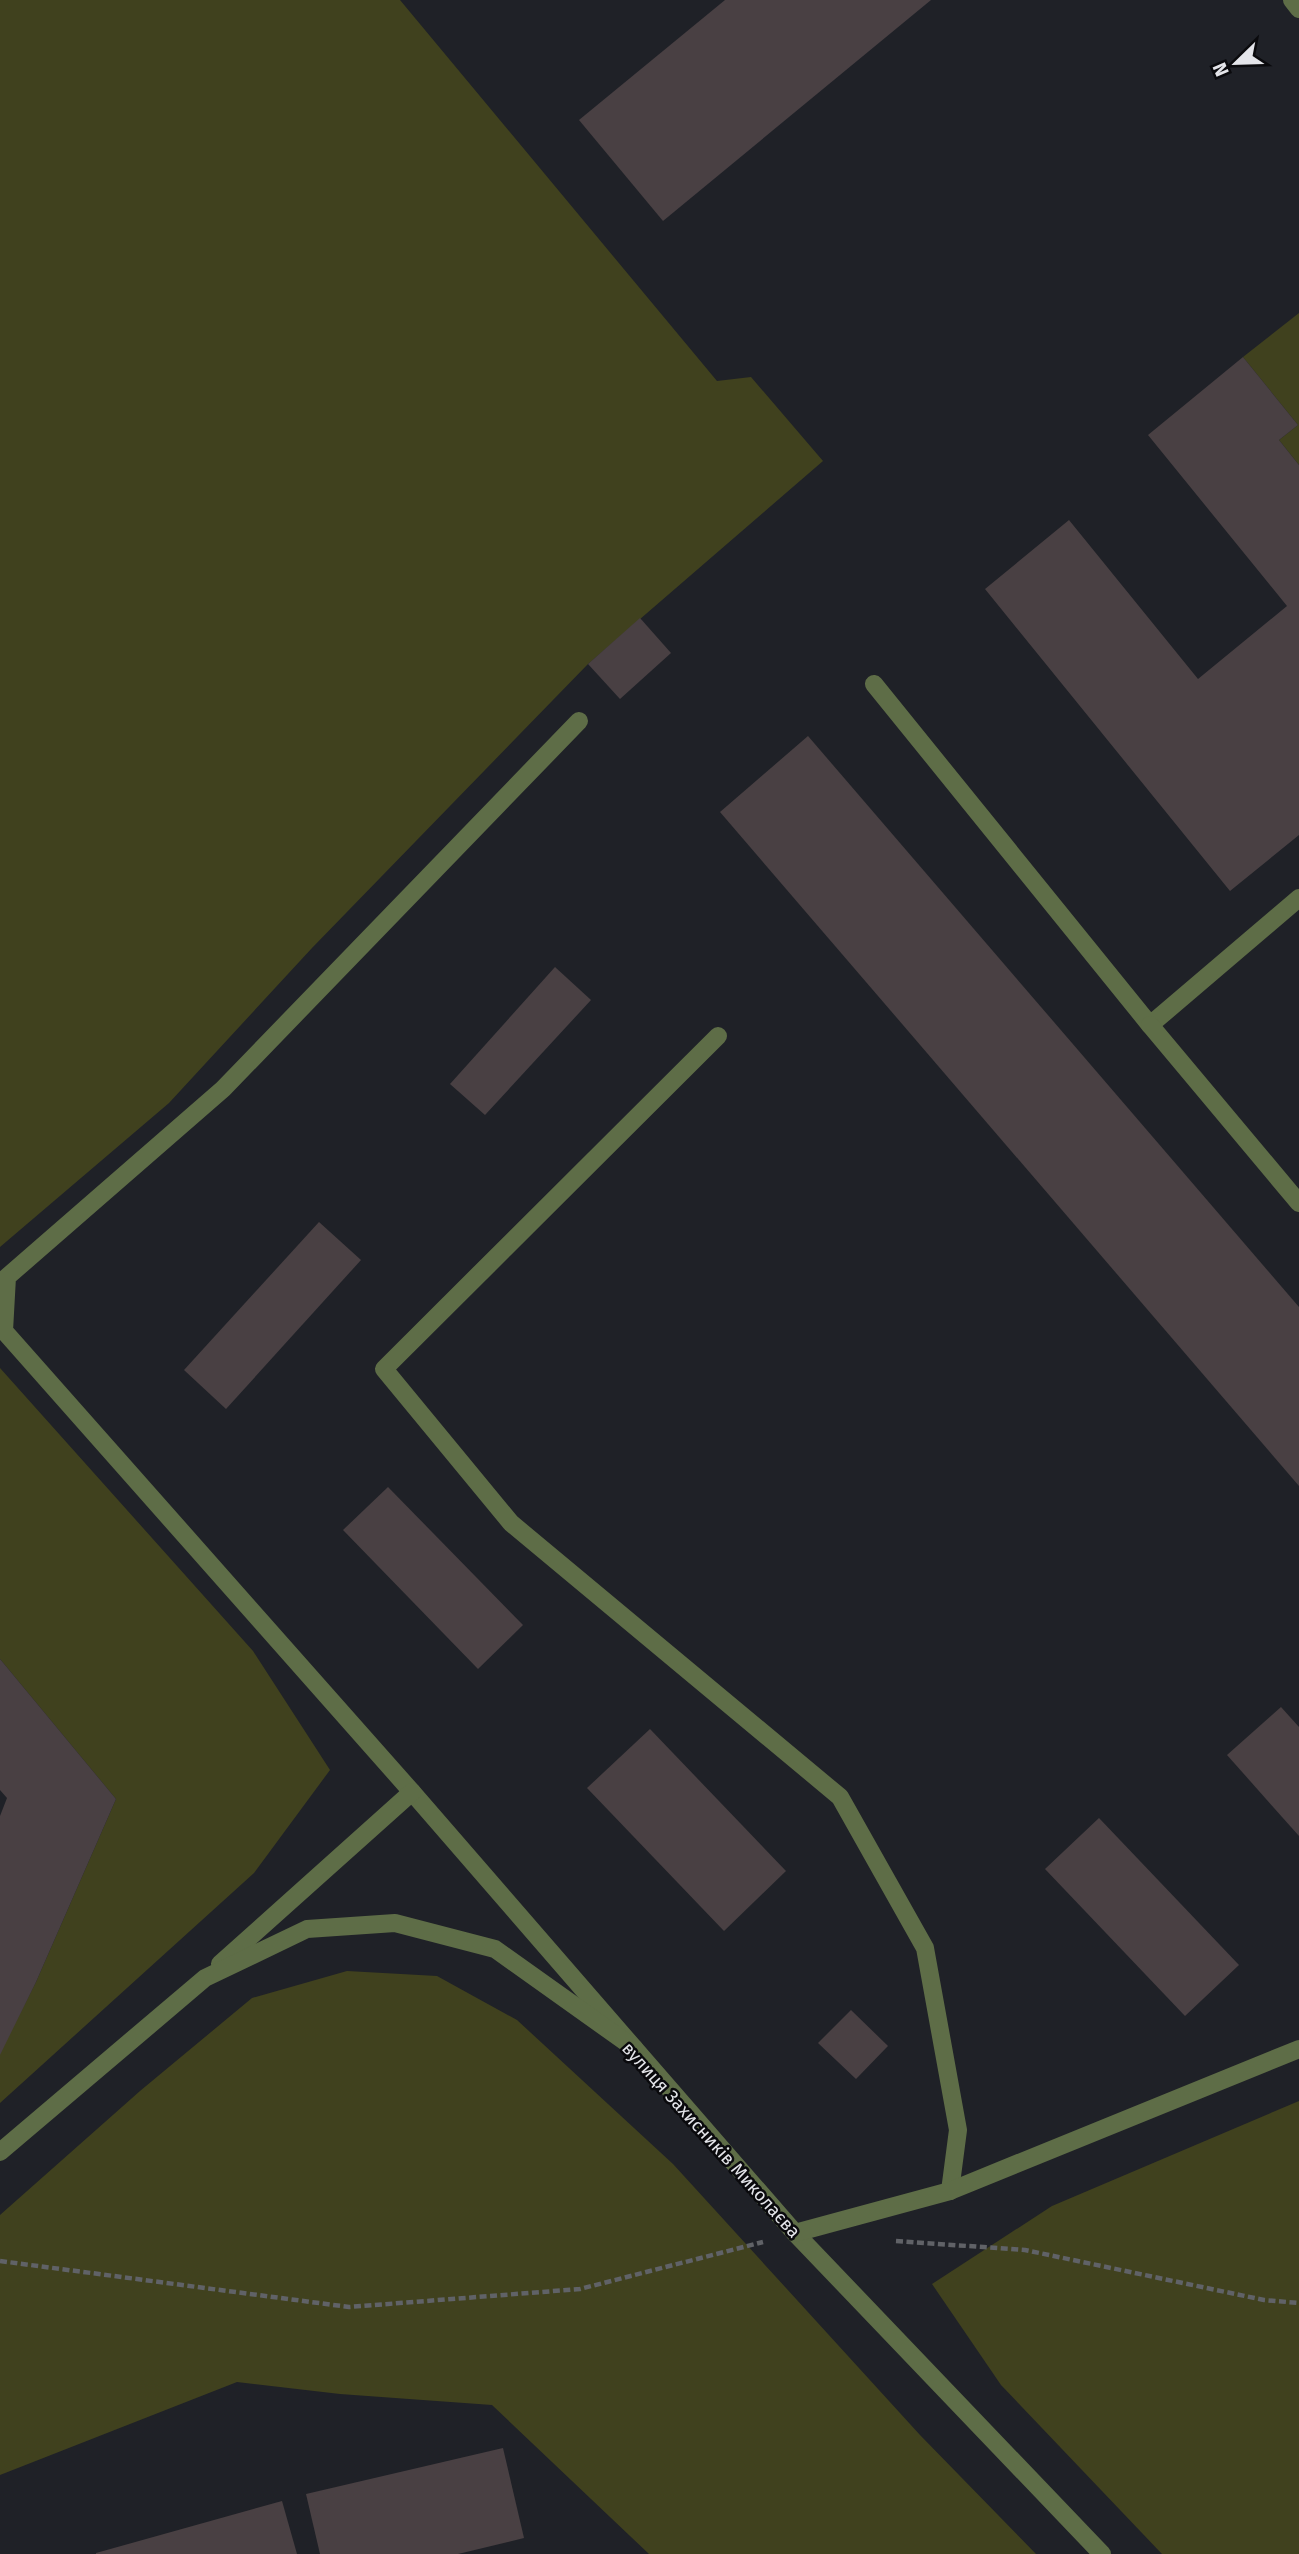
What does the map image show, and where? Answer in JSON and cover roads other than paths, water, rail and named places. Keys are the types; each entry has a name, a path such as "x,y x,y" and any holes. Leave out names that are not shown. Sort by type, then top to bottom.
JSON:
{"street":[{"path":"1292,0 1299,9"},
{"path":"874,684 1150,1025 1299,1203"},
{"path":"579,720 223,1089 7,1277 4,1331 412,1792 634,2048"},
{"path":"1150,1025 1299,898"},
{"path":"718,1037 384,1369 511,1522 840,1797 925,1948 958,2130 950,2190"},
{"path":"205,1978 412,1792"},
{"name":"вулиця Захисників Миколаєва","path":"0,2152 205,1978 307,1928 395,1923 495,1949 634,2048 795,2233 1102,2554"},
{"path":"795,2233 950,2190 1299,2049"}]}
